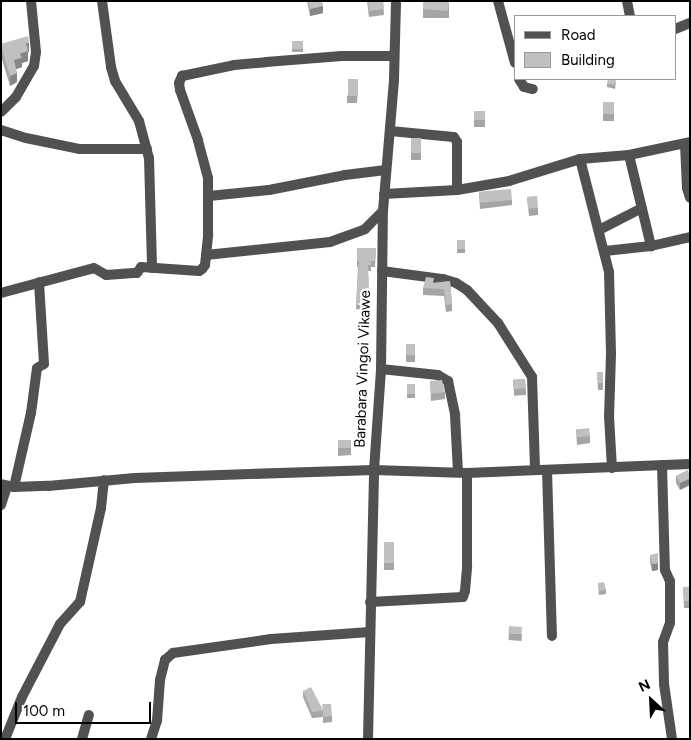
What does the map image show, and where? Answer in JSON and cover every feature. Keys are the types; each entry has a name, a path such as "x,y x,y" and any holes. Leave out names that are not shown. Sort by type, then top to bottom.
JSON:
{"street":[{"path":"1,112 16,96 34,66 36,52 31,1"},
{"path":"102,1 111,67 119,87 140,121 147,149 152,268"},
{"name":"Barabara Vingoi Vikawe","path":"368,739 374,470 381,369 383,211 390,131 396,1"},
{"path":"498,1 514,60"},
{"path":"627,1 630,15"},
{"path":"676,29 690,23"},
{"path":"1,293 94,268 106,275 137,273 141,267 199,271 205,265 209,196 205,161 180,90 179,83 182,76 218,68 266,62 342,56 394,56"},
{"path":"520,80 524,87 533,89"},
{"path":"1,130 26,138 79,149 147,149"},
{"path":"390,131 454,137 458,142 457,190"},
{"path":"384,194 457,190 509,181 580,159 629,155 688,143 686,178 690,198"},
{"path":"629,155 651,246"},
{"path":"580,159 587,196 600,230 609,272 611,354 609,416 612,468"},
{"path":"209,196 269,190 330,178 386,170"},
{"path":"600,230 642,208"},
{"path":"206,255 330,242 365,229 383,211"},
{"path":"605,251 651,246 690,237"},
{"path":"382,271 416,274 456,283 467,290 498,323 532,377 535,469"},
{"path":"1,505 32,413 37,368 44,364 39,282"},
{"path":"370,602 462,597 465,591 467,566 462,472 456,415 448,381 438,375 381,369"},
{"path":"662,464 665,570 670,581 670,623 663,642 664,684 672,739"},
{"path":"8,486 48,486 104,480 374,470 462,472 690,464"},
{"path":"547,470 552,636"},
{"path":"5,739 29,682 60,624 80,602 101,508 104,480"},
{"path":"151,739 157,721 160,680 165,660 173,653 271,640 370,632"},
{"path":"82,739 89,715"}],"building":[{"path":"308,1 322,1 323,6 310,9"},
{"path":"368,1 383,1 384,9 369,11"},
{"path":"423,1 449,1 448,11 423,9"},
{"path":"28,36 29,43 26,43 28,51 20,54 22,58 14,60 17,73 10,76 1,44"},
{"path":"292,41 303,41 303,49 292,49"},
{"path":"348,79 358,79 358,96 348,96"},
{"path":"608,80 616,80 615,85 607,84"},
{"path":"603,102 614,102 614,114 603,114"},
{"path":"474,111 485,111 485,120 474,120"},
{"path":"411,138 421,138 421,153 411,153"},
{"path":"511,189 512,200 480,203 479,192"},
{"path":"537,196 538,208 528,209 527,197"},
{"path":"457,240 465,240 465,249 457,249"},
{"path":"357,248 376,248 375,261 371,261 371,265 368,265 369,291 365,304 356,303 359,261 357,261"},
{"path":"426,277 434,278 433,283 450,281 452,304 446,305 444,289 423,288"},
{"path":"406,344 415,344 415,355 406,355"},
{"path":"597,372 603,372 603,383 598,383"},
{"path":"525,379 526,388 514,389 513,380"},
{"path":"442,380 445,392 431,394 430,381"},
{"path":"407,384 415,384 415,394 407,394"},
{"path":"589,428 590,436 577,438 576,430"},
{"path":"338,440 351,440 351,448 338,448"},
{"path":"688,470 690,478 680,483 676,476"},
{"path":"384,542 394,542 394,563 384,563"},
{"path":"658,553 658,563 652,564 650,555"},
{"path":"604,582 606,590 599,591 598,583"},
{"path":"683,587 690,587 690,601 684,601"},
{"path":"509,626 522,627 521,634 509,633"},
{"path":"311,687 323,710 322,704 331,704 332,716 323,717 323,711 312,712 303,691"}]}
